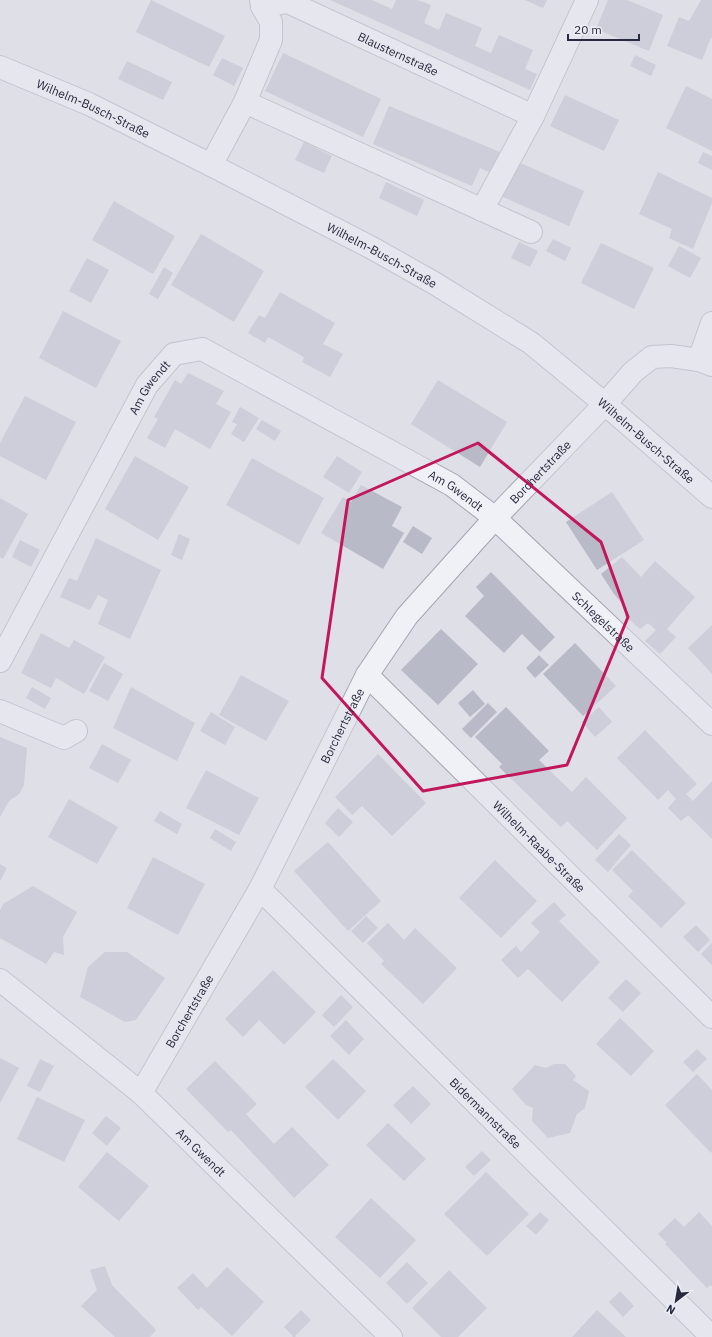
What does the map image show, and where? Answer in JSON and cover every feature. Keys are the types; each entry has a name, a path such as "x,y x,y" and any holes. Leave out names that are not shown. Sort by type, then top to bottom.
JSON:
{"street":[{"path":"482,210 533,116 587,0"},
{"name":"Blausternstraße","path":"262,3 288,2 533,116"},
{"path":"211,164 245,102 271,40 271,22 262,3"},
{"name":"Wilhelm-Busch-Straße","path":"8,70 89,104 211,164 372,248 434,283 531,343 606,404 712,497"},
{"path":"245,102 531,232"},
{"path":"706,362 712,323"},
{"name":"Am Gwendt","path":"0,661 147,385 174,354 202,349 452,485 495,518"},
{"name":"Borchertstraße","path":"142,1093 260,889 367,675 407,616 495,518 606,404 633,372 652,357 671,356 706,362"},
{"name":"Schlegelstraße","path":"495,518 712,724"},
{"name":"Wilhelm-Raabe-Straße","path":"367,675 712,1017"},
{"path":"0,711 64,738 76,732"},
{"name":"Bidermannstraße","path":"260,889 712,1337"},
{"name":"Am Gwendt","path":"0,980 142,1093 391,1337"}],"highlighted area":[{"path":"478,443 601,542 628,617 567,765 423,791 322,678 348,500"}],"building":[{"path":"151,0 225,36 209,67 136,32"},
{"path":"330,0 372,0 392,9 396,0 417,0 431,5 424,23 439,30 446,13 482,28 475,46 491,53 499,35 533,50 525,69 537,74 530,90"},
{"path":"525,0 547,0 543,8"},
{"path":"608,0 627,0 663,15 649,51 596,29"},
{"path":"701,0 712,0 712,39 711,38 702,60 667,46 679,17 689,21"},
{"path":"283,53 381,99 363,137 265,91"},
{"path":"635,55 656,65 651,76 630,66"},
{"path":"222,58 243,68 234,86 213,75"},
{"path":"127,61 172,82 163,100 118,79"},
{"path":"686,86 712,99 712,151 666,128"},
{"path":"565,95 619,120 604,151 550,126"},
{"path":"389,106 500,152 491,173 480,168 472,186 373,144"},
{"path":"304,142 332,156 324,173 295,160"},
{"path":"703,152 712,156 712,170 698,163"},
{"path":"518,162 584,191 569,226 503,197"},
{"path":"658,172 712,198 712,203 693,249 669,238 672,229 639,214"},
{"path":"386,182 424,200 417,216 379,198"},
{"path":"114,201 175,236 153,274 92,240"},
{"path":"201,234 264,271 234,322 171,285"},
{"path":"553,239 571,248 565,261 546,251"},
{"path":"519,242 538,251 530,267 511,258"},
{"path":"601,243 654,268 634,309 581,283"},
{"path":"679,246 701,258 690,278 668,266"},
{"path":"87,258 109,270 91,303 69,291"},
{"path":"164,267 173,273 158,299 149,294"},
{"path":"280,292 335,323 323,344 343,354 330,377 302,362 304,357 268,337 265,343 248,333 259,315 265,318"},
{"path":"63,311 121,341 96,388 39,358"},
{"path":"188,373 224,391 216,404 231,412 210,449 175,429 165,448 147,438 158,419 154,417 175,380 181,384"},
{"path":"438,380 507,422 480,467 411,424"},
{"path":"25,396 76,422 46,480 0,456 0,443"},
{"path":"240,407 259,418 244,442 231,434 237,424 232,422"},
{"path":"262,420 281,431 275,441 256,429"},
{"path":"135,456 189,487 158,540 105,509"},
{"path":"337,456 362,472 349,493 323,477"},
{"path":"252,458 324,498 299,545 226,505"},
{"path":"361,485 402,507 392,526 404,533 383,569 321,533 343,497 351,502"},
{"path":"612,492 644,540 597,570 566,522"},
{"path":"0,498 28,514 3,559 0,557"},
{"path":"413,526 432,538 422,554 403,542"},
{"path":"179,534 190,539 182,560 171,555"},
{"path":"96,538 161,570 130,639 98,624 108,600 98,595 90,610 60,597 69,578 77,581"},
{"path":"20,540 40,550 31,567 12,557"},
{"path":"622,557 641,577 655,561 695,597 667,629 676,637 660,654 645,641 656,630 648,623 640,629 625,616 628,610 614,594 601,574"},
{"path":"491,572 555,637 540,652 522,634 504,653 465,616 484,596 476,587"},
{"path":"712,625 712,674 688,648"},
{"path":"441,629 478,664 438,705 401,670"},
{"path":"41,633 69,648 74,640 105,657 84,694 56,678 51,688 21,673"},
{"path":"575,643 616,686 583,716 543,674"},
{"path":"539,655 549,665 535,678 526,668"},
{"path":"104,663 123,674 108,701 89,691"},
{"path":"241,675 289,701 266,741 219,715"},
{"path":"32,687 51,698 45,709 26,698"},
{"path":"131,687 195,723 177,761 113,728"},
{"path":"473,690 485,704 470,717 458,703"},
{"path":"488,703 497,712 471,738 462,729"},
{"path":"506,707 549,751 539,760 572,792 586,777 627,818 597,850 567,821 561,827 499,767 502,764 475,737"},
{"path":"599,707 612,722 595,737 582,722"},
{"path":"211,712 235,727 225,745 200,731"},
{"path":"645,730 697,784 686,794 693,801 712,781 712,839 688,815 681,821 668,808 676,799 668,790 658,800 617,758"},
{"path":"0,737 27,748 24,785 19,794 9,801 0,817"},
{"path":"102,744 131,760 118,783 89,768"},
{"path":"378,754 426,803 392,836 362,806 352,815 335,797"},
{"path":"206,770 259,798 239,835 186,808"},
{"path":"69,799 118,827 97,864 48,837"},
{"path":"338,808 353,822 339,837 325,823"},
{"path":"160,811 182,824 177,834 154,821"},
{"path":"215,829 236,842 231,851 210,838"},
{"path":"619,834 631,845 608,872 595,860"},
{"path":"328,842 381,901 348,931 294,871"},
{"path":"632,850 686,903 661,928 628,896 633,891 612,870"},
{"path":"153,857 205,884 178,935 127,908"},
{"path":"495,860 537,901 501,938 459,898"},
{"path":"0,864 7,868 0,881"},
{"path":"33,886 77,912 63,937 64,955 54,952 46,964 0,938 0,910 3,904"},
{"path":"554,902 566,915 559,921 600,962 562,1002 528,969 518,978 501,960 516,946 521,952 540,932 531,923"},
{"path":"366,916 378,928 363,943 351,931"},
{"path":"388,923 404,940 415,928 457,968 423,1004 381,964 384,961 367,943"},
{"path":"696,925 710,940 698,952 683,937"},
{"path":"712,943 712,965 701,954"},
{"path":"105,952 127,952 165,978 136,1020 125,1022 80,997 88,967"},
{"path":"273,970 316,1012 284,1045 259,1020 243,1037 225,1019"},
{"path":"626,979 641,993 623,1012 608,998"},
{"path":"341,995 353,1007 334,1027 322,1015"},
{"path":"620,1018 654,1051 631,1076 596,1044"},
{"path":"346,1020 364,1039 349,1055 330,1036"},
{"path":"697,1049 707,1059 693,1072 683,1062"},
{"path":"0,1058 19,1068 0,1103"},
{"path":"40,1059 54,1066 40,1092 27,1086"},
{"path":"333,1059 366,1091 338,1120 305,1087"},
{"path":"215,1061 257,1104 246,1114 274,1144 292,1127 329,1165 294,1198 231,1130 228,1132 186,1089"},
{"path":"554,1064 565,1064 576,1076 573,1080 589,1091 585,1108 577,1114 570,1133 548,1138 532,1121 533,1108 526,1105 512,1089 535,1065 546,1068"},
{"path":"697,1074 712,1090 711,1153 665,1105"},
{"path":"413,1086 431,1104 411,1124 393,1105"},
{"path":"37,1097 85,1120 64,1162 17,1139"},
{"path":"106,1116 121,1128 107,1146 92,1133"},
{"path":"388,1123 426,1159 404,1181 366,1145"},
{"path":"482,1151 491,1160 474,1176 465,1167"},
{"path":"107,1152 149,1186 119,1221 78,1187"},
{"path":"486,1172 529,1214 487,1256 444,1214"},
{"path":"371,1198 416,1240 380,1278 335,1237"},
{"path":"540,1212 549,1220 536,1235 526,1226"},
{"path":"699,1212 712,1226 712,1286 710,1285 707,1288 665,1244 667,1243 658,1234 675,1218 684,1227"},
{"path":"407,1262 428,1283 407,1304 386,1283"},
{"path":"105,1266 112,1285 156,1330 150,1337 115,1337 81,1306 97,1290 90,1270"},
{"path":"227,1267 264,1302 232,1336 201,1307 198,1310 177,1288 193,1273 207,1288"},
{"path":"449,1270 487,1308 458,1337 441,1337 412,1308"},
{"path":"620,1291 634,1306 623,1317 609,1302"},
{"path":"301,1310 311,1320 295,1336 296,1337 292,1337 293,1336 284,1327"},
{"path":"597,1310 626,1337 572,1337"}]}
